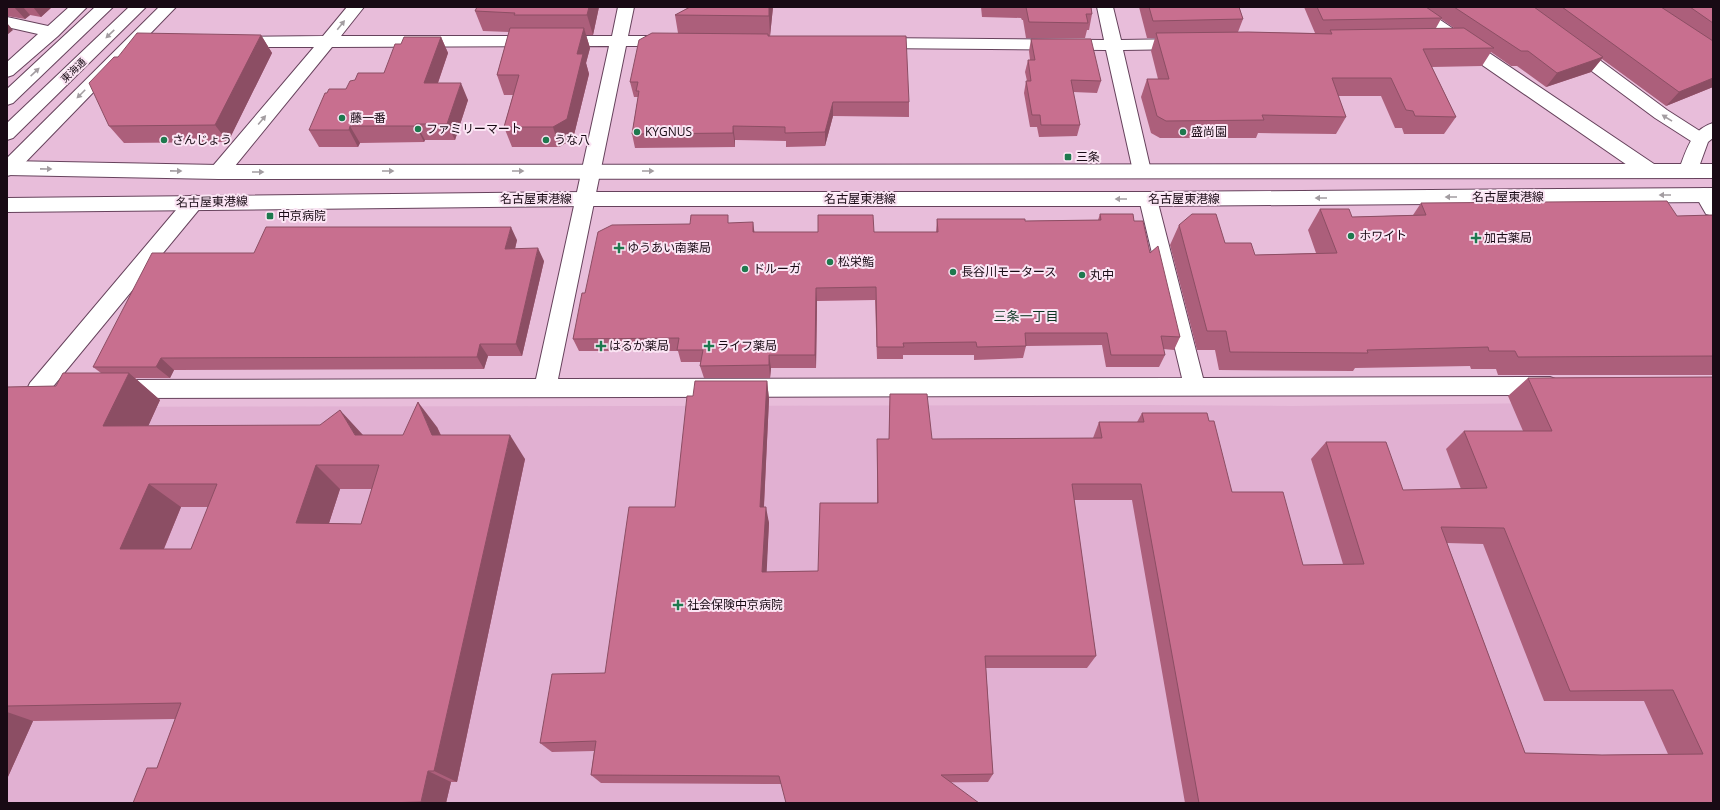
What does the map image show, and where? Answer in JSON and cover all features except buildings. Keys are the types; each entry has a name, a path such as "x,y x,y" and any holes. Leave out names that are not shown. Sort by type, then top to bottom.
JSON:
{"street":[{"path":"7,71 79,7"},
{"name":"東海通","path":"7,99 105,7"},
{"name":"東海通","path":"7,134 138,7"},
{"path":"7,169 168,7"},
{"path":"219,172 356,7"},
{"path":"546,389 626,7"},
{"path":"1105,7 1142,171"},
{"path":"1410,7 1650,171"},
{"path":"7,22 52,32"},
{"path":"1433,40 1457,39"},
{"path":"1561,40 1662,114 1707,134 1688,171"},
{"path":"133,41 156,42"},
{"path":"218,42 682,42"},
{"path":"863,43 1114,45 1202,44"},
{"path":"7,169 219,172 592,170 1713,171"},
{"path":"1688,171 1710,200"},
{"name":"名古屋東港線","path":"7,205 586,199 1710,200"},
{"path":"1148,199 1195,387"},
{"path":"38,390 194,202"},
{"path":"102,389 1568,386"},
{"path":"15,389 62,390"}],"shaded area":[{"name":"社会保険中京病院","path":"1713,401 1713,803 7,803 7,406 1292,406"}],"place":[{"name":"藤一番","path":"342,118"},
{"name":"ファミリーマート","path":"418,129"},
{"name":"KYGNUS","path":"637,132"},
{"name":"盛尚園","path":"1183,132"},
{"name":"さんじょう","path":"164,140"},
{"name":"うな八","path":"546,140"},
{"name":"三条","path":"1068,157"},
{"name":"中京病院","path":"270,216"},
{"name":"ホワイト","path":"1351,236"},
{"name":"加古薬局","path":"1476,238"},
{"name":"ゆうあい南薬局","path":"619,248"},
{"name":"松栄鮨","path":"830,262"},
{"name":"ドルーガ","path":"745,269"},
{"name":"長谷川モータース","path":"953,272"},
{"name":"丸中","path":"1082,275"},
{"name":"はるか薬局","path":"601,346"},
{"name":"ライフ薬局","path":"709,346"},
{"name":"社会保険中京病院","path":"678,605"}],"district":[{"name":"三条一丁目","path":"1026,316"}]}
